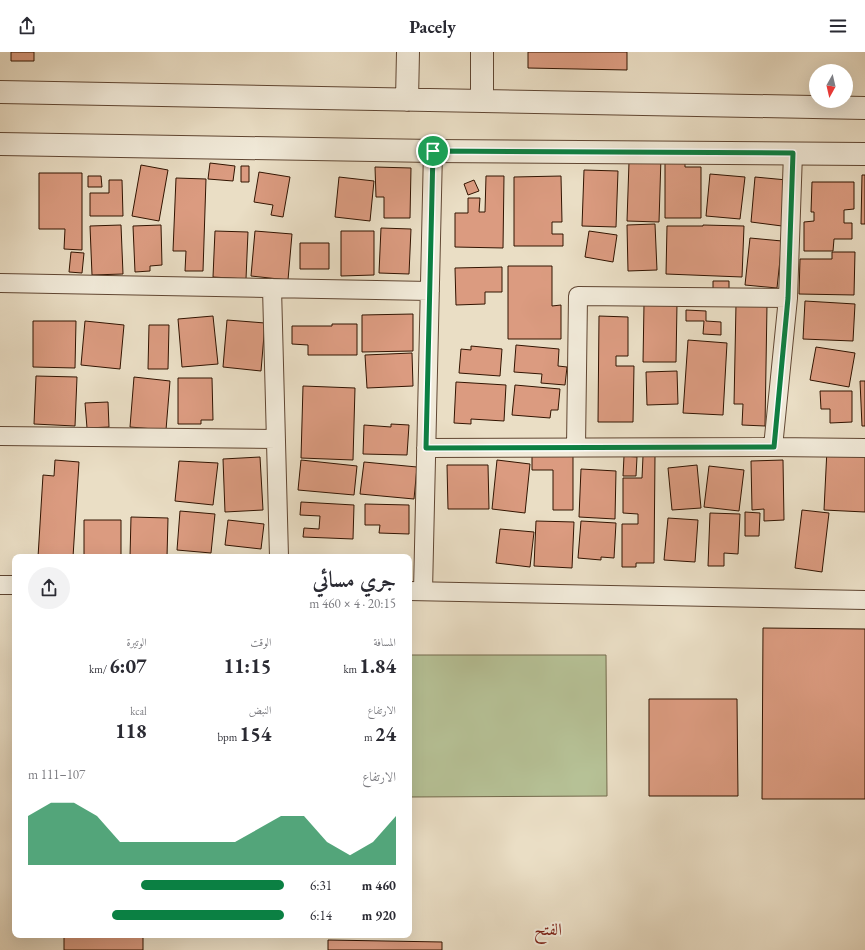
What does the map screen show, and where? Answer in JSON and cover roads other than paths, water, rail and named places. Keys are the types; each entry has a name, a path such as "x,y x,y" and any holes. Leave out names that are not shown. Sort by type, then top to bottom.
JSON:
{"street":[{"path":"407,100 408,52"},
{"path":"482,52 482,101"},
{"path":"0,92 865,108"},
{"path":"0,144 433,151 865,154"},
{"path":"433,151 426,448 416,591 865,600"},
{"path":"774,447 788,298 793,153"},
{"path":"0,283 430,291"},
{"path":"272,288 279,554"},
{"path":"576,447 578,296 788,298"},
{"path":"0,436 276,439"},
{"path":"426,448 865,448"},
{"path":"0,585 12,585"}],"district":[{"name":"الفتح","path":"548,929"}]}
